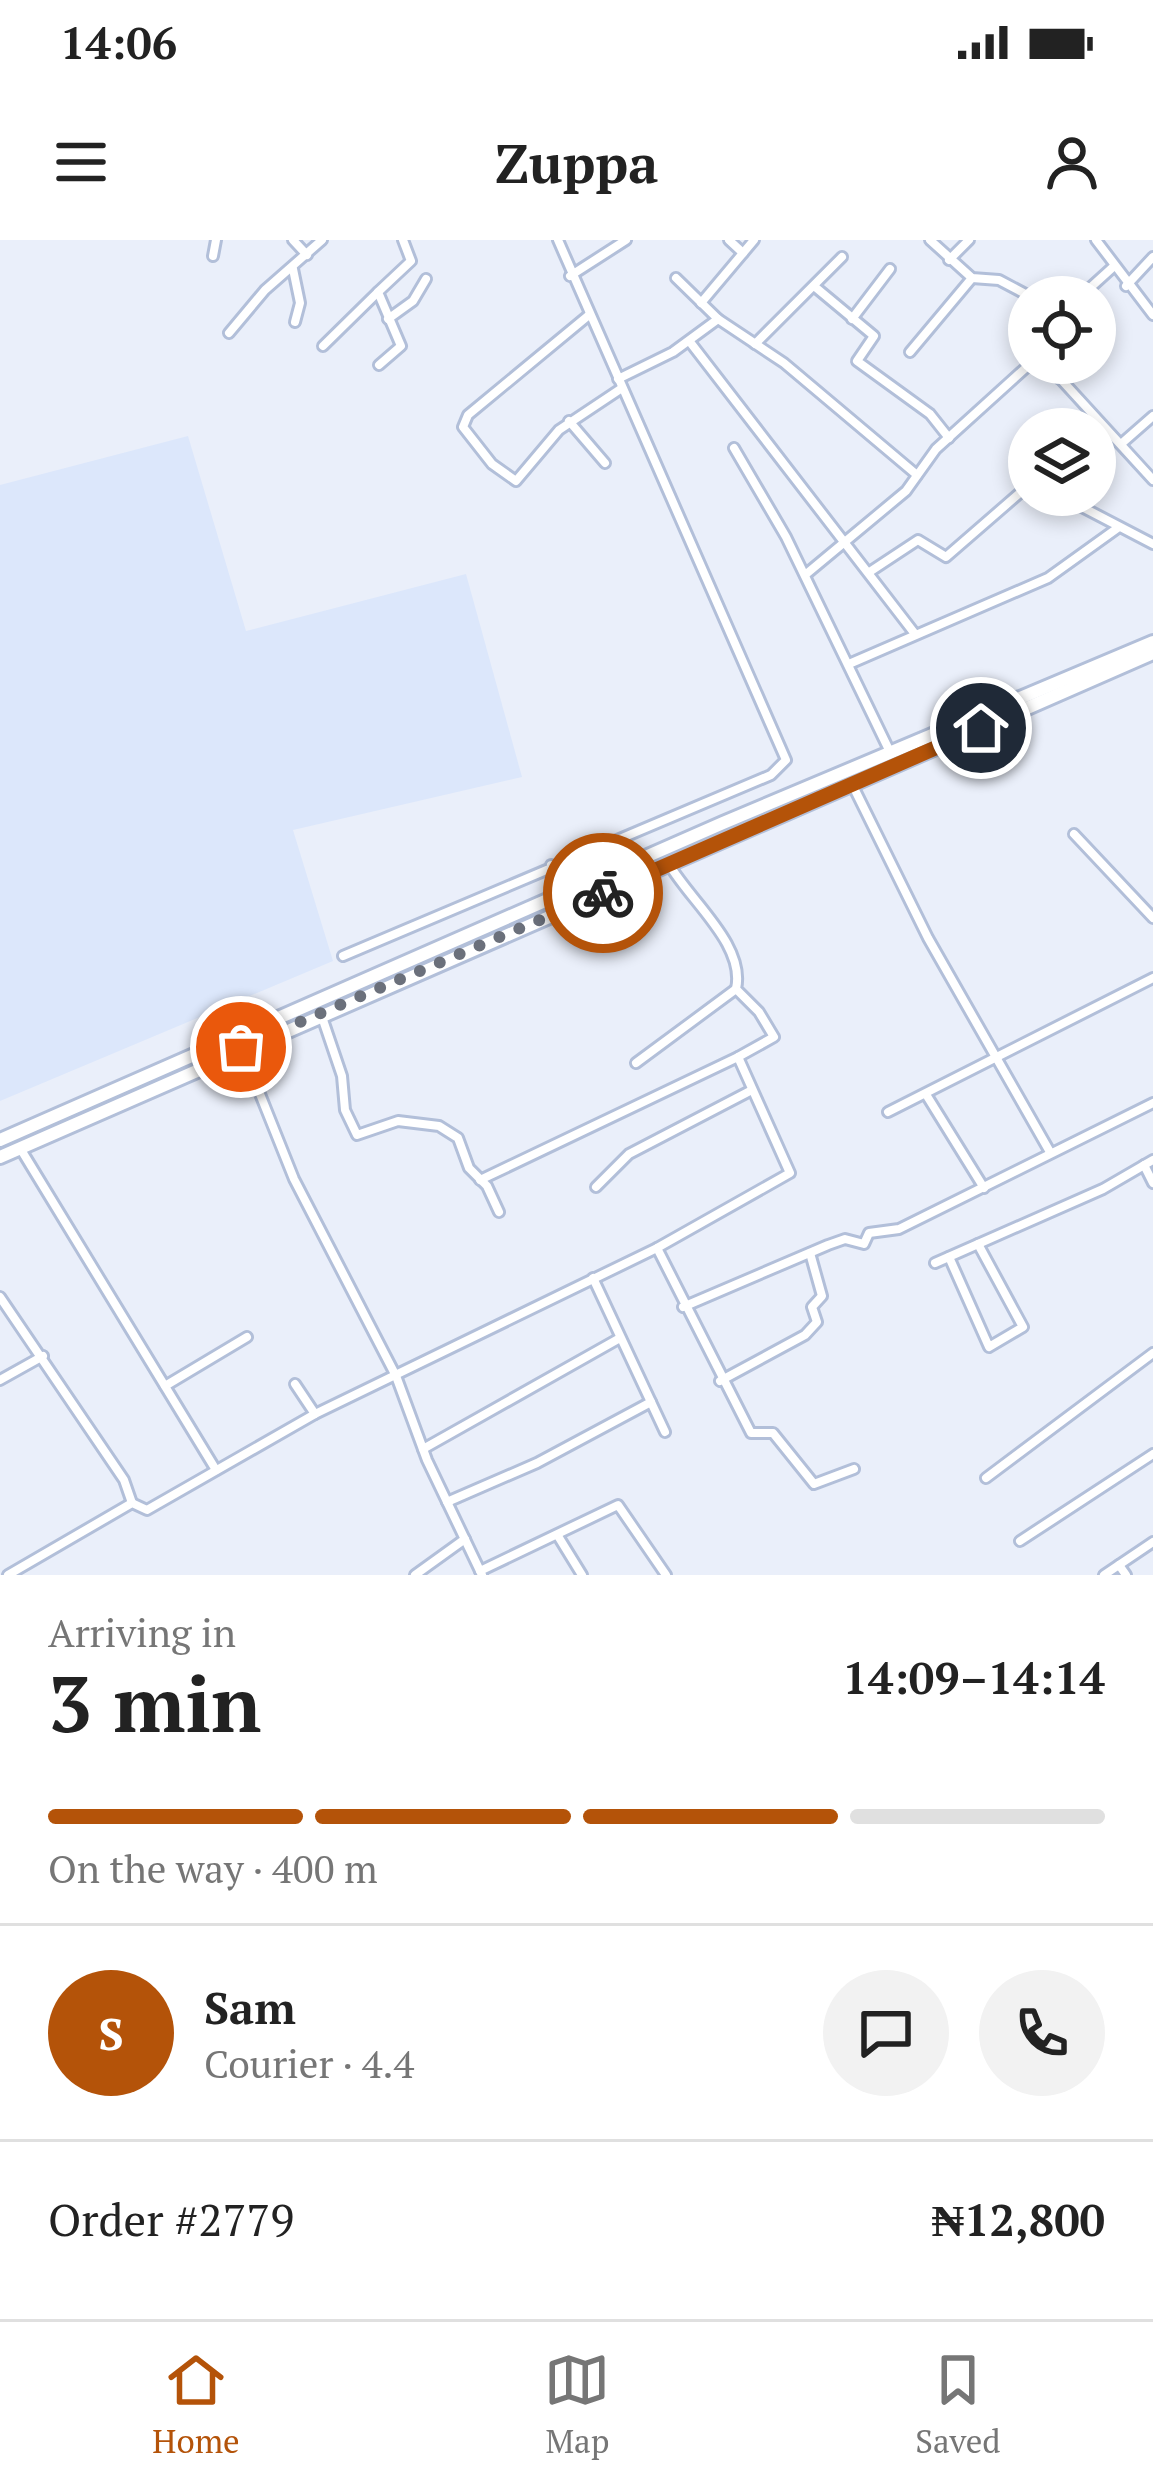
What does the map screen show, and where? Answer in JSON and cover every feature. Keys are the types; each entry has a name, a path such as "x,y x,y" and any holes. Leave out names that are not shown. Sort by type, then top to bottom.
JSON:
{"highway":[{"path":"0,1139 723,823 1153,642"},
{"path":"0,1157 321,1012 1153,653"}],"street":[{"path":"213,256 216,240"},
{"path":"293,240 307,255"},
{"path":"230,333 266,290 322,240"},
{"path":"323,346 385,280 408,267 411,255 403,240"},
{"path":"343,956 771,776 786,760 570,277 558,240"},
{"path":"570,277 626,240"},
{"path":"729,240 743,253"},
{"path":"701,303 754,240"},
{"path":"930,240 972,278 1008,285"},
{"path":"950,260 969,240"},
{"path":"1096,240 1112,268 1153,315"},
{"path":"755,344 842,257"},
{"path":"1126,286 1153,257"},
{"path":"293,268 300,303 295,322"},
{"path":"1103,276 1112,268"},
{"path":"852,319 890,269"},
{"path":"676,278 718,320 755,344 917,475"},
{"path":"910,352 972,278"},
{"path":"388,319 413,301 426,279"},
{"path":"814,286 874,336 857,362 930,414 949,438"},
{"path":"378,292 400,346 379,365"},
{"path":"590,315 463,421 483,453 516,481 569,422 718,320"},
{"path":"690,342 915,634"},
{"path":"805,575 917,475 1008,384"},
{"path":"1064,384 1082,408"},
{"path":"1121,444 1153,416"},
{"path":"569,422 605,463"},
{"path":"1116,440 1153,480"},
{"path":"734,448 805,575 891,755"},
{"path":"871,571 918,540 950,554 1008,503"},
{"path":"1098,516 1153,544"},
{"path":"849,664 1048,578 1119,527"},
{"path":"852,784 928,938 1050,1152"},
{"path":"1074,834 1153,918"},
{"path":"637,1064 736,989 739,973 732,954 669,864"},
{"path":"551,865 561,894"},
{"path":"888,1112 1153,978"},
{"path":"480,1180 774,1037 759,1012 736,989"},
{"path":"321,1012 342,1076 345,1110 357,1135 398,1121 439,1126 458,1138 499,1213"},
{"path":"241,1047 294,1179 396,1376 423,1448 481,1573 622,1506 666,1575"},
{"path":"0,1297 43,1355 132,1503 146,1510 315,1414 657,1248 790,1173 738,1057"},
{"path":"596,1187 629,1154 750,1090"},
{"path":"927,1096 984,1188"},
{"path":"683,1307 845,1239 864,1244 869,1233 899,1229 1153,1102"},
{"path":"20,1148 216,1471"},
{"path":"935,1263 1103,1189 1148,1163 1153,1183"},
{"path":"949,1257 989,1347 1023,1327 978,1244"},
{"path":"657,1248 720,1381 753,1436 773,1433 814,1484 854,1469"},
{"path":"720,1381 805,1336 817,1322 812,1307 822,1296 810,1253"},
{"path":"593,1278 665,1432"},
{"path":"165,1386 247,1337"},
{"path":"423,1448 620,1338"},
{"path":"986,1478 1153,1353"},
{"path":"0,1380 43,1355"},
{"path":"295,1384 315,1414"},
{"path":"447,1502 651,1402"},
{"path":"1020,1541 1153,1454"},
{"path":"8,1575 132,1503"},
{"path":"558,1536 582,1575"},
{"path":"415,1575 465,1539"},
{"path":"1104,1575 1153,1541"},
{"path":"1119,1565 1126,1575"}],"shaded area":[{"path":"188,436 246,631 466,574 522,777 293,830 333,961 0,1101 0,485"}],"way so far":[{"path":"241,1047 603,893"}],"route":[{"path":"603,893 981,728"}]}
